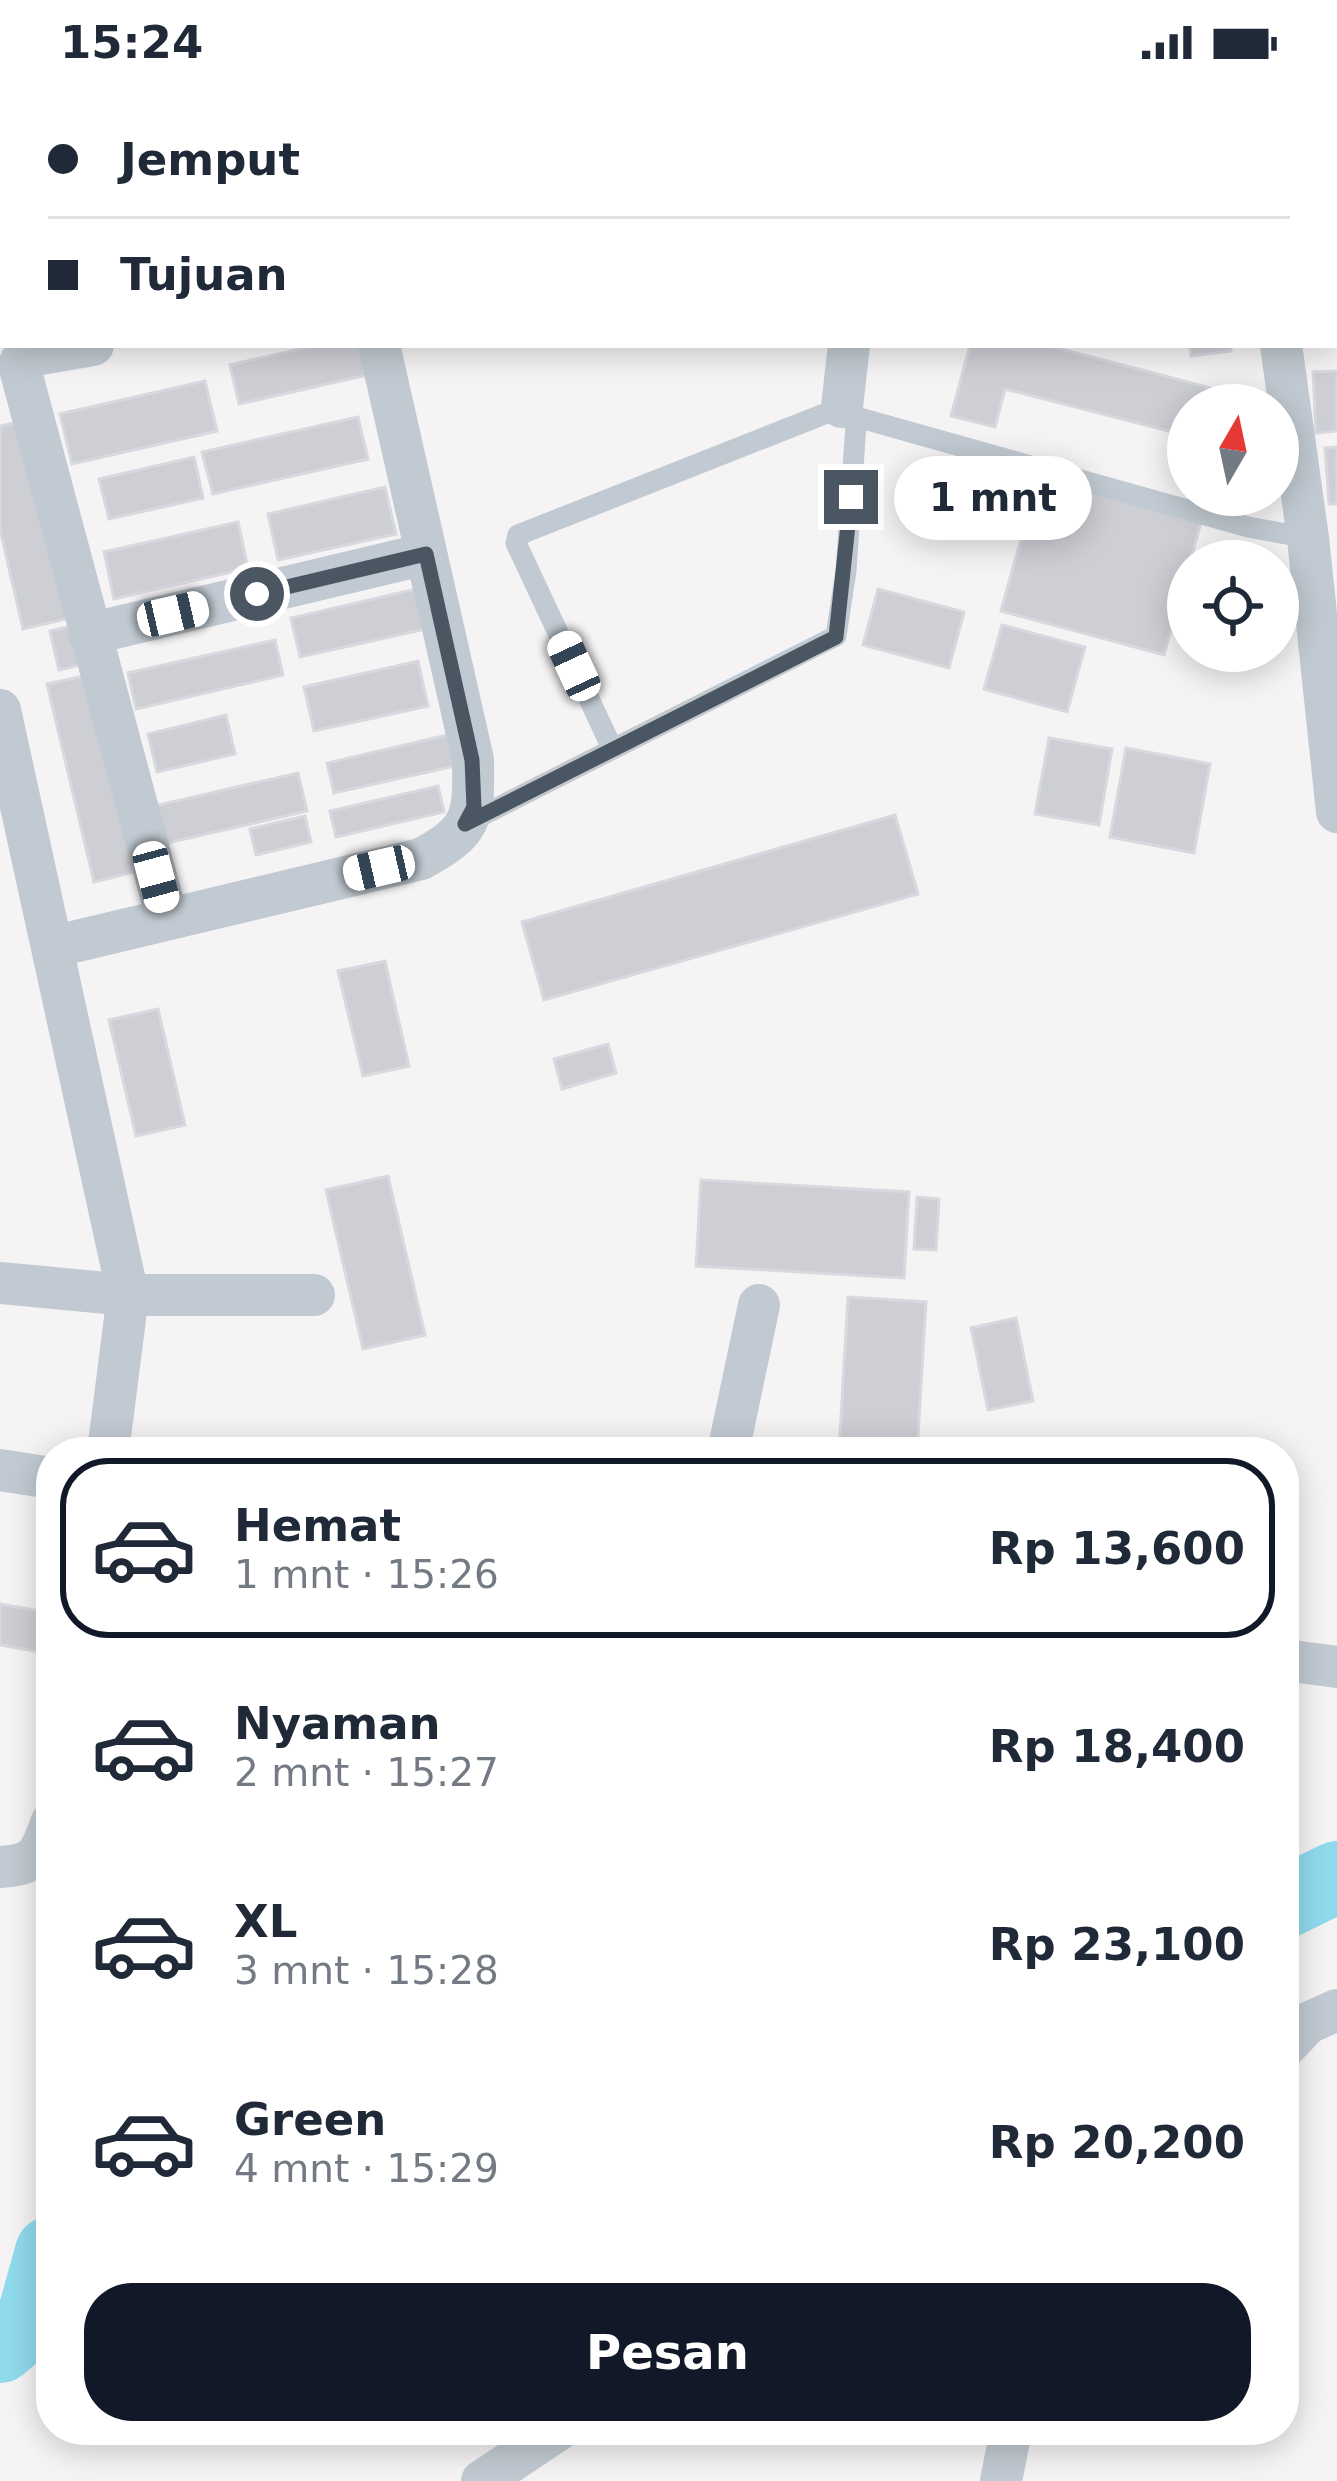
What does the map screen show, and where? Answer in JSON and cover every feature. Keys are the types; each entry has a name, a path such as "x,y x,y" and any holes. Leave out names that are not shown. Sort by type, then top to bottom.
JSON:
{"street":[{"path":"76,348 23,357 19,365 167,918"},
{"path":"52,946 421,859 455,840 465,824 474,807 472,760 380,348"},
{"path":"847,411 848,348"},
{"path":"1281,348 1308,538 1299,583"},
{"path":"89,634 426,554"},
{"path":"1299,614 1337,812"},
{"path":"0,710 128,1295 111,1437"},
{"path":"0,1283 128,1295 314,1295"},
{"path":"731,1437 759,1305"},
{"path":"0,1470 36,1476"},
{"path":"1299,1662 1337,1667"},
{"path":"0,1867 22,1866 36,1856"},
{"path":"1299,2032 1337,2010"},
{"path":"482,2481 536,2445"},
{"path":"1001,2481 1008,2445"}],"lane":[{"path":"612,748 516,543 518,536 847,411 1248,527 1308,538"},
{"path":"465,824 836,637 846,571 856,424 847,411"}],"building":[{"path":"304,348 366,348 371,374 239,404 230,365"},
{"path":"969,348 1058,348 1196,384 1167,384 1167,431 1005,389 995,427 951,416"},
{"path":"1190,348 1231,351 1191,356"},
{"path":"1337,371 1337,431 1316,433 1313,372"},
{"path":"205,381 217,431 72,464 60,414"},
{"path":"358,417 368,459 213,494 202,452"},
{"path":"24,421 70,618 23,629 0,529 0,426"},
{"path":"1337,447 1337,504 1329,504 1325,448"},
{"path":"194,457 203,498 109,519 99,479"},
{"path":"1040,470 1167,505 1167,516 1203,516 1196,540 1167,540 1164,655 1001,611"},
{"path":"385,487 396,534 278,560 268,514"},
{"path":"238,522 248,568 114,599 104,552"},
{"path":"416,589 425,629 300,657 291,618"},
{"path":"878,589 964,612 949,668 863,645"},
{"path":"75,625 85,664 59,670 50,631"},
{"path":"1002,625 1085,647 1067,712 984,689"},
{"path":"275,640 283,675 136,709 128,673"},
{"path":"418,661 428,706 314,731 304,687"},
{"path":"94,674 139,871 94,882 47,684"},
{"path":"226,715 235,754 157,772 148,734"},
{"path":"447,735 454,766 334,793 327,763"},
{"path":"1049,738 1112,749 1099,825 1035,814"},
{"path":"1126,748 1210,764 1194,853 1110,837"},
{"path":"298,773 307,811 163,844 154,806"},
{"path":"438,786 444,812 336,837 330,811"},
{"path":"895,815 918,894 544,1000 522,922"},
{"path":"305,816 311,842 256,855 250,829"},
{"path":"385,961 409,1066 363,1076 338,971"},
{"path":"158,1009 185,1125 136,1136 109,1020"},
{"path":"608,1044 616,1073 562,1089 554,1059"},
{"path":"388,1176 425,1335 363,1349 326,1190"},
{"path":"701,1180 909,1192 904,1278 696,1266"},
{"path":"917,1197 939,1199 936,1250 914,1249"},
{"path":"848,1297 926,1302 918,1437 840,1437"},
{"path":"1016,1318 1033,1401 988,1410 971,1328"},
{"path":"0,1604 36,1610 36,1651 0,1645"}],"waterway":[{"path":"1299,1896 1337,1877"},
{"path":"0,2347 32,2320 36,2306"}],"route":[{"path":"257,594 426,554 472,760 474,807 465,824 836,637 851,497"}]}
